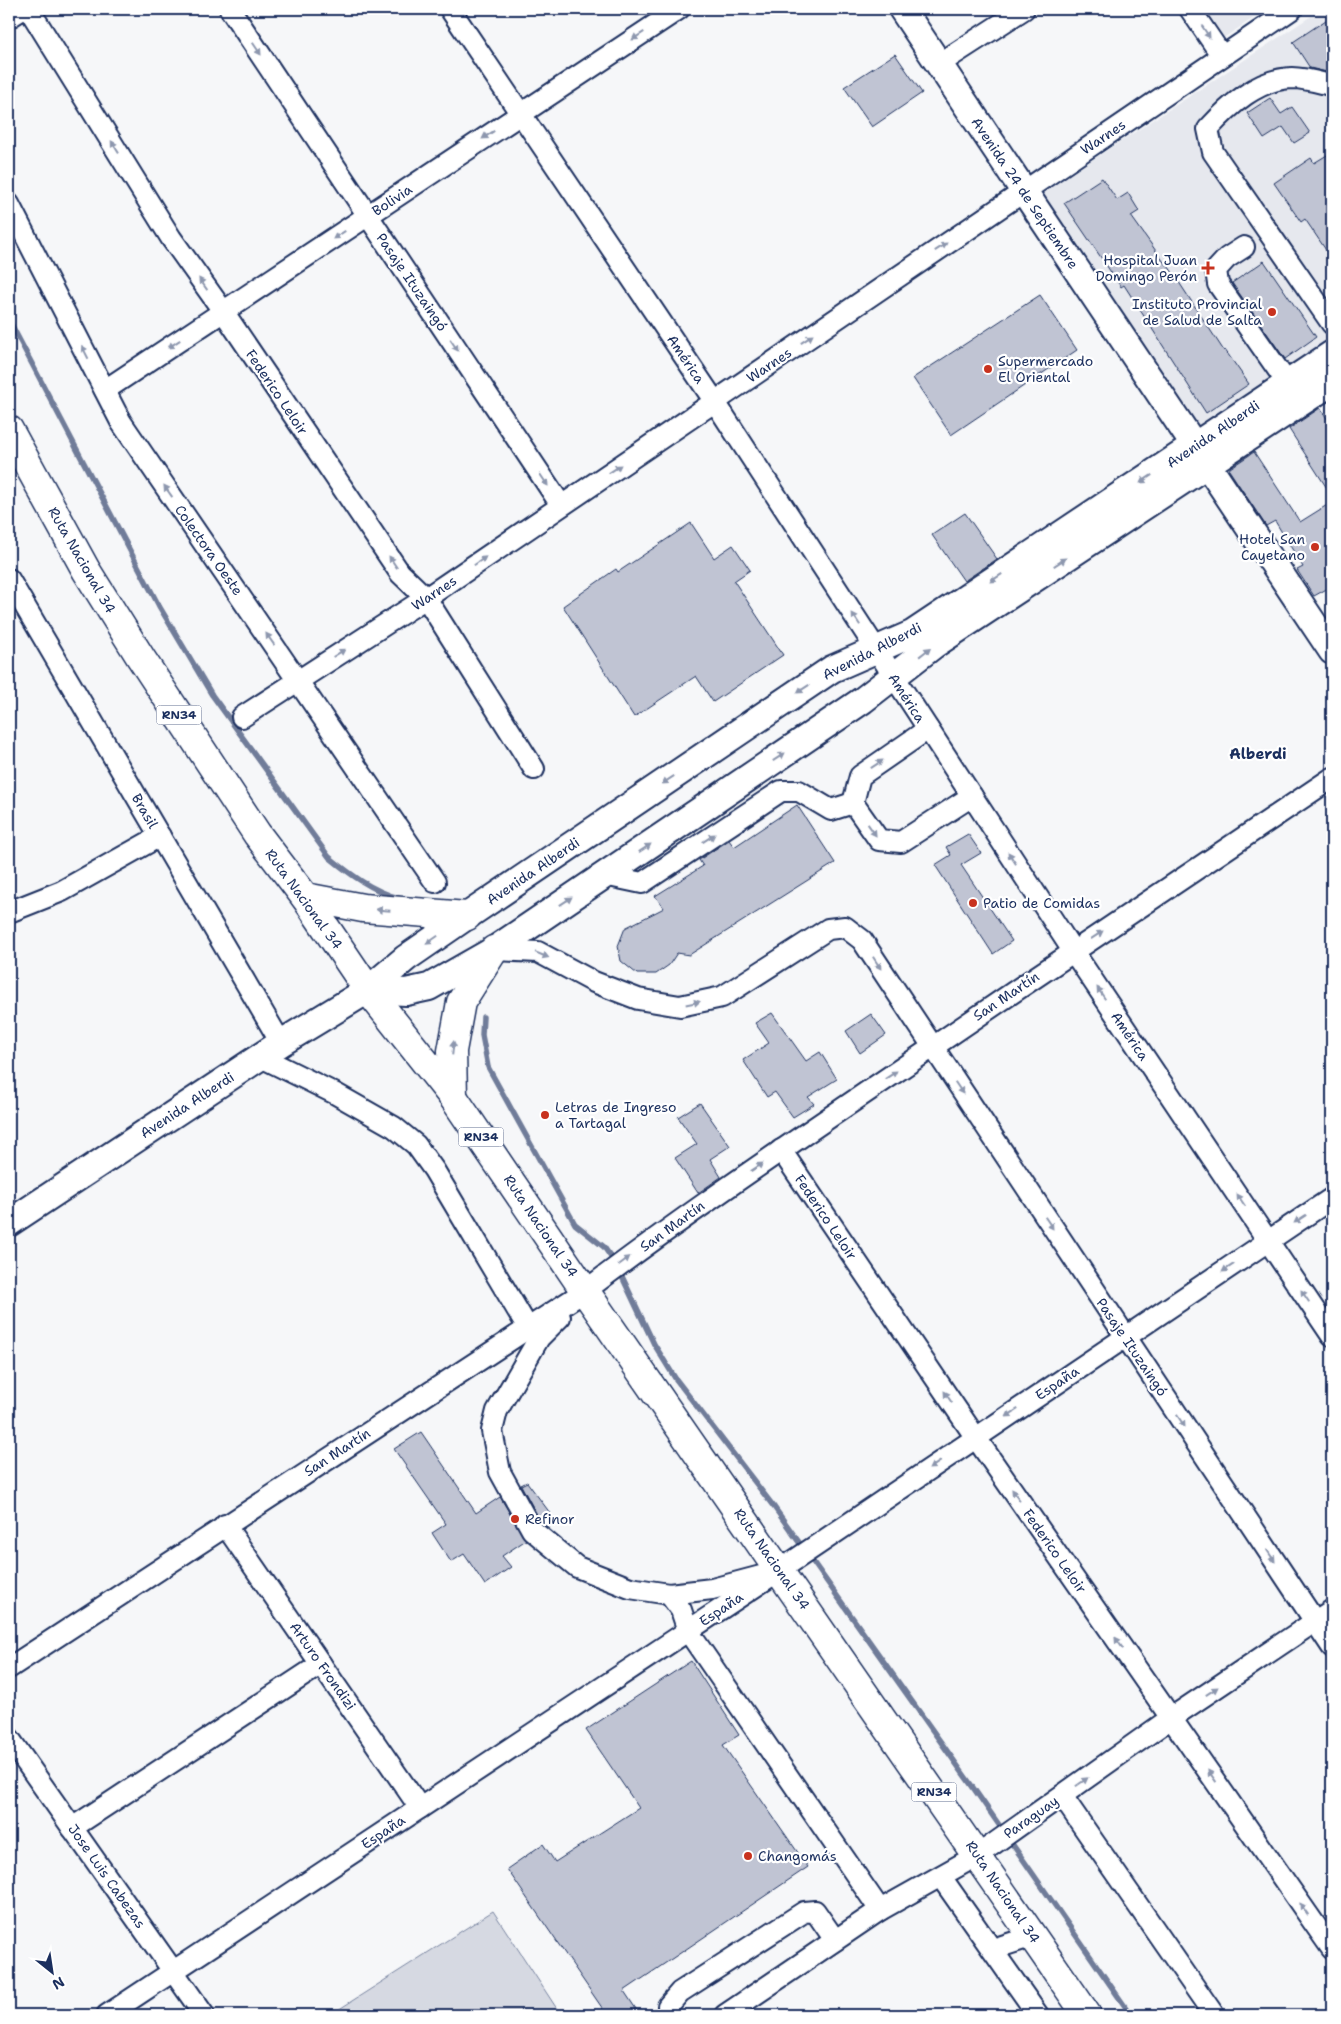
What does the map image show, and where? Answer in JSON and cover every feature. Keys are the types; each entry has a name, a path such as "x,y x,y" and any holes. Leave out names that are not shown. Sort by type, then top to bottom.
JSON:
{"highway":[{"name":"Ruta Nacional 34","path":"9,430 16,463 257,834 305,897 368,990 453,1097 585,1291 798,1558 997,1841 1033,1936 1087,2015"},
{"path":"305,897 363,908 467,916"},
{"path":"453,1097 452,1051 460,1002 494,950"}],"main road":[{"path":"9,14 17,9"},
{"name":"Avenida 24 de Septiembre","path":"902,9 1332,651"},
{"name":"Avenida Alberdi","path":"368,990 406,992 429,987 494,950 863,700 934,645 1201,456 1288,384 1332,354"},
{"name":"Avenida Alberdi","path":"9,1223 271,1050 368,990 406,958 832,669 912,634 1201,456 1332,382"},
{"path":"580,839 577,859 585,869 604,875"}],"street":[{"name":"Federico Leloir","path":"29,9 171,238 223,311 400,573 426,598 534,769"},
{"name":"Pasaje Ituzaingó","path":"230,9 561,505"},
{"name":"América","path":"450,9 715,402 1073,951 1332,1336"},
{"name":"Bolivia","path":"105,390 679,9"},
{"path":"939,64 1024,9"},
{"path":"1190,9 1222,56"},
{"name":"Warnes","path":"242,717 426,598 1292,9"},
{"path":"1332,86 1293,78 1270,81 1231,104 1208,129 1213,152 1332,324"},
{"name":"Colectora Oeste","path":"9,204 121,422 435,882"},
{"path":"1244,247 1227,258 1216,270 1218,284 1288,384"},
{"name":"Brasil","path":"9,579 160,836 271,1050"},
{"path":"928,729 860,776 853,803 879,840 901,842 972,796"},
{"name":"San Martín","path":"9,1668 585,1291 663,1232 781,1150 1073,951 1332,778"},
{"path":"604,875 642,883 781,791 800,791 831,810 853,803"},
{"path":"9,912 62,891 160,836"},
{"name":"Pasaje Ituzaingó","path":"494,950 538,952 594,982 638,999 680,1006 722,997 828,929 845,927 862,940 1332,1647"},
{"path":"271,1050 336,1094 394,1127 416,1145 434,1170 528,1328"},
{"name":"Federico Leloir","path":"781,1150 976,1438 1332,1949"},
{"name":"España","path":"107,2015 798,1558 1332,1198"},
{"path":"585,1291 539,1338 497,1411 492,1431 500,1472 532,1530 577,1567 630,1588 668,1594 712,1589 798,1558"},
{"name":"Arturo Frondizi","path":"225,1525 420,1808"},
{"path":"668,1594 681,1610 688,1631 880,1910"},
{"name":"Paraguay","path":"725,2015 880,1910 941,1877 997,1841 1171,1718 1332,1610"},
{"path":"72,1828 322,1664"},
{"name":"Jose Luis Cabezas","path":"9,1738 204,2015"},
{"path":"1062,1796 1214,2015"},
{"path":"941,1877 1038,2015"},
{"path":"668,2006 680,1992 804,1912 815,1911 836,1940"},
{"path":"993,1950 1033,1936"}],"shaded area":[{"path":"1193,9 1267,9 1216,43"},
{"name":"Hospital Juan Domingo Perón","path":"1322,9 1332,9 1332,338 1195,430 1036,197"},
{"path":"493,1911 561,2015 330,2015"}],"building":[{"path":"1332,16 1332,68 1327,72 1310,68 1293,42"},
{"path":"895,54 922,93 872,127 844,87"},
{"path":"1270,98 1281,114 1292,107 1310,133 1294,143 1283,127 1264,139 1247,113"},
{"path":"1332,152 1332,259 1305,219 1301,222 1274,183 1311,158 1314,163"},
{"path":"1102,178 1117,200 1128,193 1139,211 1131,216 1167,264 1224,351 1249,384 1206,413 1124,285 1121,287 1064,203"},
{"name":"Instituto Provincial de Salud de Salta","path":"1264,261 1316,337 1285,359 1232,283"},
{"name":"Supermercado El Oriental","path":"1040,295 1077,350 951,435 913,378"},
{"path":"1320,408 1332,426 1332,496 1289,429"},
{"path":"1254,452 1300,522 1332,502 1332,586 1314,596 1297,570 1303,567 1275,521 1266,526 1229,470"},
{"path":"965,513 997,559 964,581 932,535"},
{"path":"691,523 714,558 733,545 750,570 734,581 783,655 713,702 696,676 634,717 563,606 616,569 618,572"},
{"path":"797,805 835,863 689,955 677,953 669,965 656,974 637,974 621,961 618,946 625,928 664,908 655,896 703,866 699,860 729,840 734,847"},
{"name":"Patio de Comidas","path":"968,834 981,853 961,865 1012,941 993,954 935,865 951,855 946,847"},
{"path":"772,1013 806,1061 820,1052 837,1079 808,1097 814,1104 793,1117 775,1092 767,1097 743,1060 769,1043 755,1023"},
{"path":"871,1014 886,1035 860,1053 846,1031"},
{"path":"700,1103 730,1146 710,1159 721,1177 698,1193 675,1158 697,1144 678,1117"},
{"path":"421,1432 476,1513 500,1497 526,1540 502,1556 511,1567 485,1585 464,1554 451,1562 432,1533 446,1524 394,1449"},
{"path":"527,1482 556,1521 547,1527 541,1522 521,1485"},
{"path":"691,1661 739,1735 723,1745 808,1867 624,1991 640,2015 607,2015 507,1869 543,1844 555,1862 639,1808 586,1730"}],"waterway":[{"path":"9,320 159,606 212,695 329,857 353,876 380,891 399,898"},
{"path":"483,1017 482,1035 488,1067 575,1224 604,1247 617,1266 654,1344 675,1378 774,1507 972,1786 1131,2015"}],"place":[{"name":"Hospital Juan Domingo Perón","path":"1208,268"},
{"name":"Instituto Provincial de Salud de Salta","path":"1272,312"},
{"name":"Supermercado El Oriental","path":"988,369"},
{"name":"Hotel San Cayetano","path":"1315,547"},
{"name":"Patio de Comidas","path":"973,903"},
{"name":"Letras de Ingreso a Tartagal","path":"545,1115"},
{"name":"Refinor","path":"515,1519"},
{"name":"Changomás","path":"748,1856"}],"district":[{"name":"Alberdi","path":"1258,754"}]}
